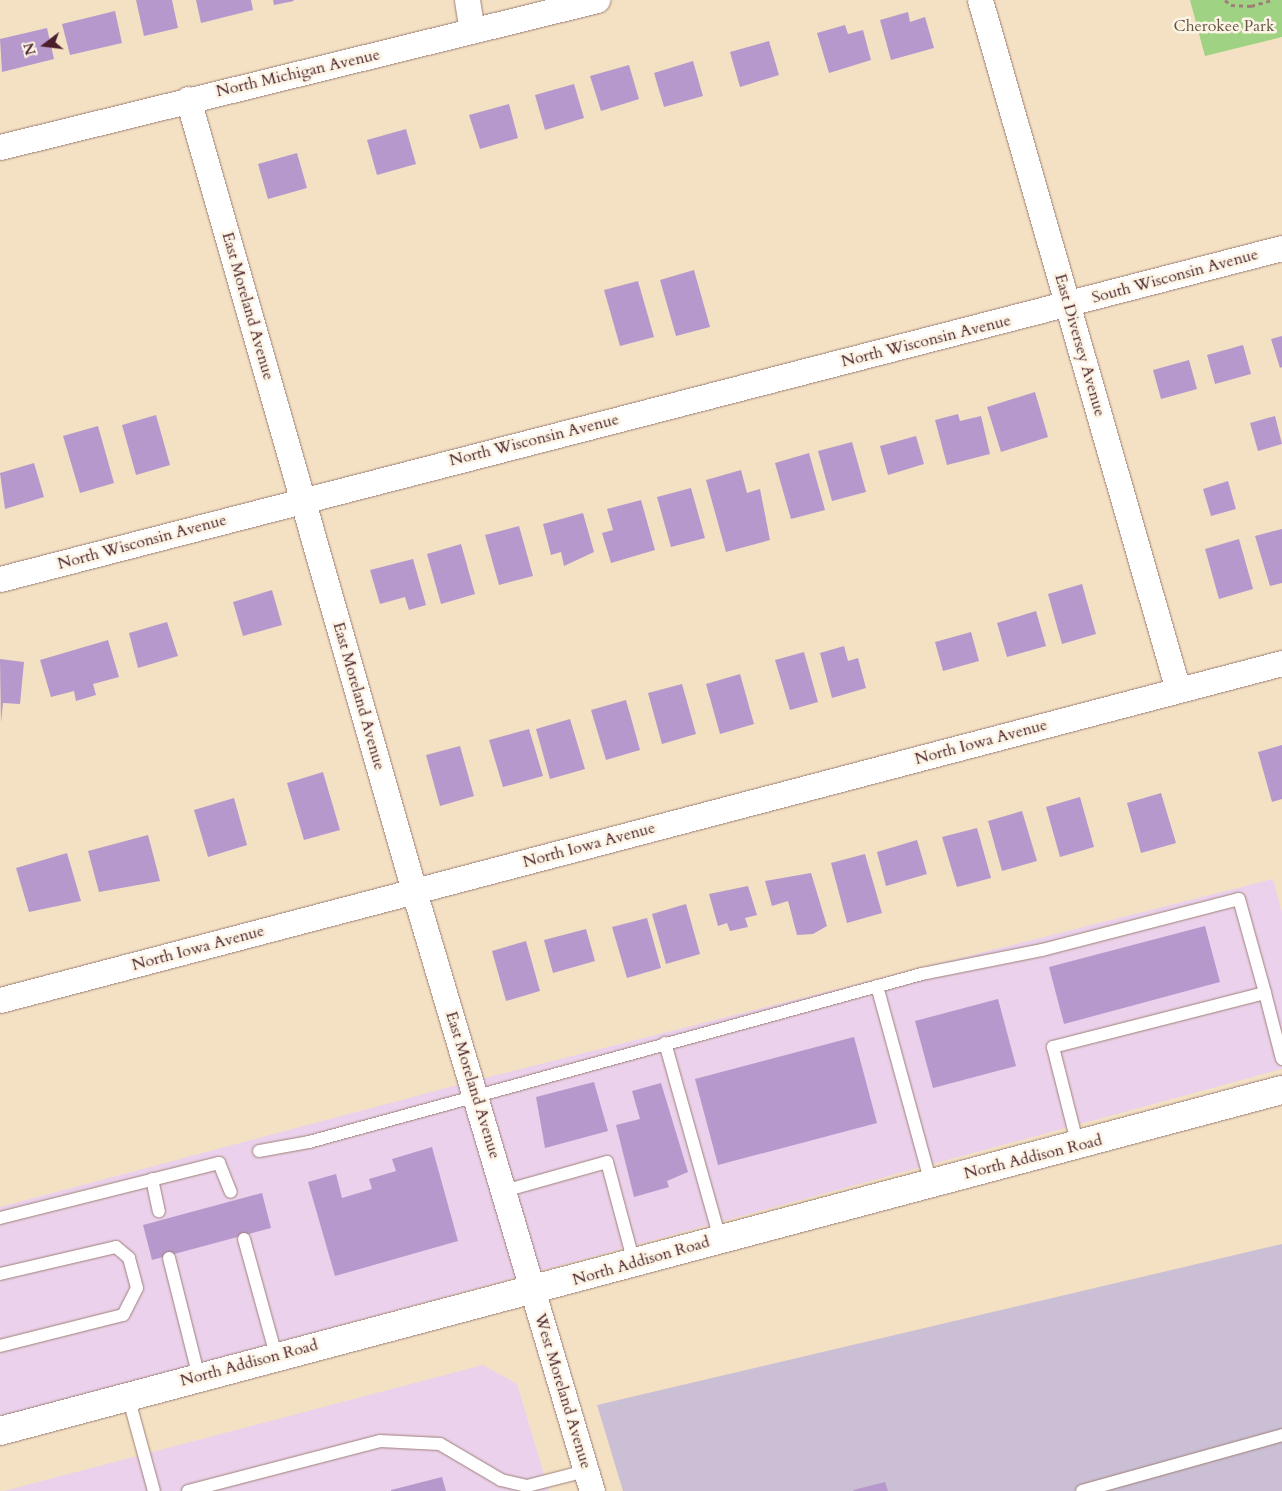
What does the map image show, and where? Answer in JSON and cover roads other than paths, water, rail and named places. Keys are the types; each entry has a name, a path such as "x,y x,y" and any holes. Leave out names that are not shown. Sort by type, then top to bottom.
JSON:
{"street":[{"path":"467,0 472,31"},
{"name":"North Michigan Avenue","path":"0,147 188,99 597,0"},
{"name":"East Diversey Avenue","path":"980,0 1178,690"},
{"name":"East Moreland Avenue","path":"188,99 304,499 414,891 476,1093 533,1292"},
{"name":"South Wisconsin Avenue","path":"1068,304 1282,248"},
{"name":"North Wisconsin Avenue","path":"0,579 304,499 1068,304"},
{"name":"North Iowa Avenue","path":"0,1000 1282,663"},
{"name":"North Addison Road","path":"0,1431 276,1354 533,1292 634,1262 1078,1146 1282,1090"},
{"name":"West Moreland Avenue","path":"533,1292 589,1481"}],"lane":[{"path":"259,1151 309,1142 476,1093 877,986 1239,899 1282,1059"},
{"path":"877,986 931,1183"},
{"path":"1078,1146 1053,1047 1265,993"},
{"path":"665,1043 720,1240"},
{"path":"504,1190 607,1162 634,1262"},
{"path":"0,1218 218,1163 231,1192"},
{"path":"152,1179 159,1211"},
{"path":"244,1239 276,1354"},
{"path":"0,1274 116,1247 129,1258 137,1288 124,1315 0,1346"},
{"path":"169,1258 199,1377"},
{"path":"128,1396 154,1491"},
{"path":"1082,1491 1282,1435"},
{"path":"188,1491 380,1441 440,1444 501,1480 527,1486 589,1481"}],"park label":[{"name":"Cherokee Park","path":"1224,26"}]}
